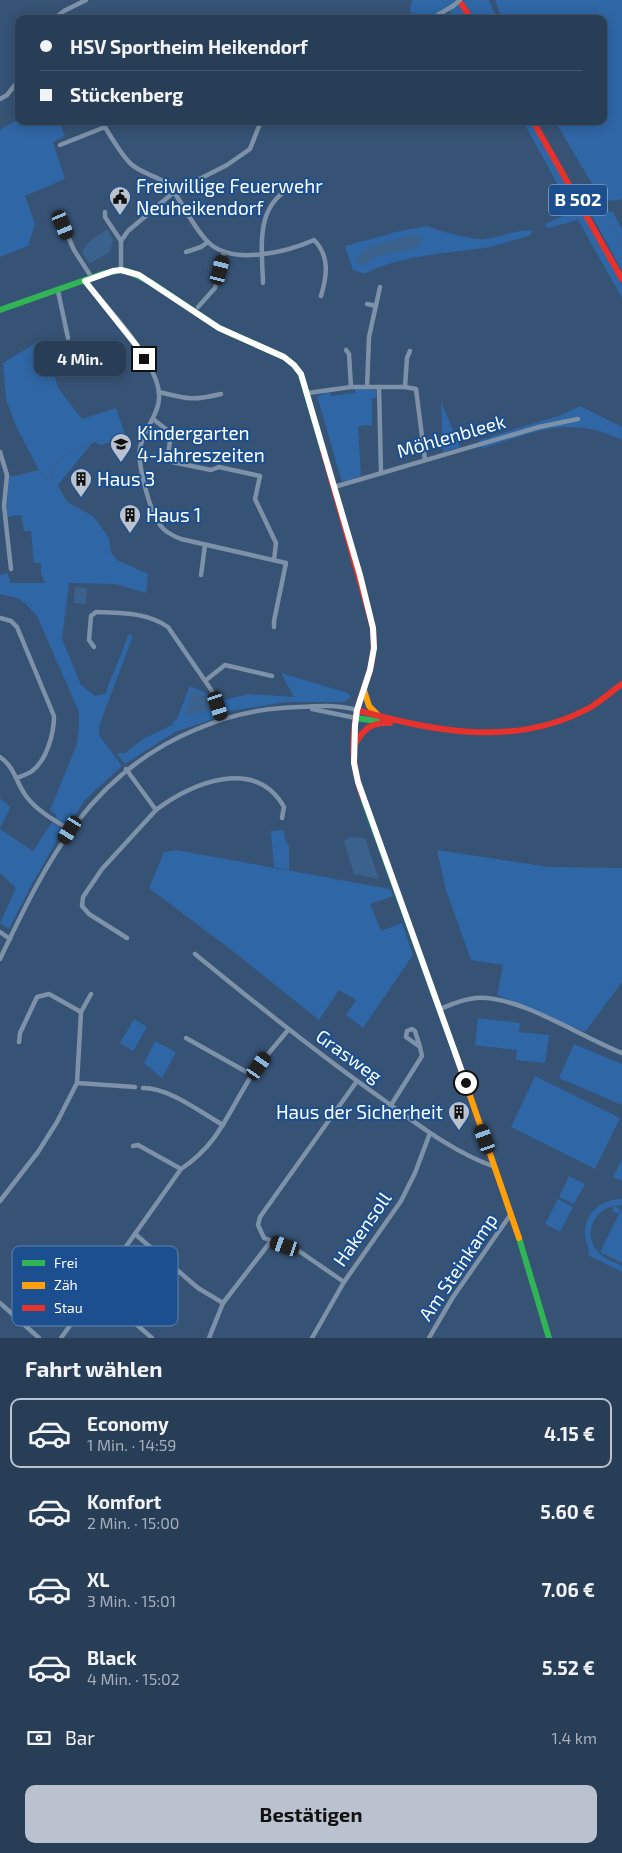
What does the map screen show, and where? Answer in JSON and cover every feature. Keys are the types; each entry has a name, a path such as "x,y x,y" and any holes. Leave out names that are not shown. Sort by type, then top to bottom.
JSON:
{"main road":[{"path":"459,0 468,15"},
{"name":"B 502","path":"535,125 622,279"},
{"path":"0,310 113,271 121,270 139,275 219,328 284,357 301,374 369,606 373,628 374,648 370,670 356,718 354,747 358,782 512,1214 533,1278 549,1338"},
{"path":"357,710 384,720 441,731 473,734 506,734 537,729 565,720 589,708 622,684"},
{"path":"364,688 371,708 384,720"},
{"path":"356,718 384,720"},
{"path":"354,747 365,728 370,724 384,720"}],"street":[{"path":"60,15 86,0"},
{"path":"438,15 459,0"},
{"path":"0,99 8,95 15,85"},
{"path":"121,270 122,241 128,231 174,192 227,165 250,150 259,125"},
{"path":"60,145 105,127 130,164 162,180 174,192 208,242 216,249 224,252 262,254 286,250 314,240 320,245 326,262 327,277 321,296"},
{"path":"262,283 262,228 265,216 275,200 297,185"},
{"path":"105,212 105,217 122,241"},
{"path":"63,225 88,280 136,345 156,380 159,392 158,409 140,446 139,460 140,470 155,516 163,528 174,537 286,563 274,627"},
{"path":"186,252 201,247 208,242"},
{"path":"198,307 215,288 224,252"},
{"path":"367,386 369,337 380,287"},
{"path":"58,291 68,338"},
{"path":"367,304 376,306"},
{"path":"346,350 350,354 351,386"},
{"path":"405,386 407,358 410,351"},
{"path":"308,393 351,386 405,386 416,389 425,460"},
{"path":"379,387 381,472"},
{"path":"159,392 188,399 221,394"},
{"path":"153,419 171,433 168,456 172,462 211,470 219,467 260,476 255,499 276,543 274,560"},
{"name":"Möhlenbleek","path":"334,487 551,424 578,419"},
{"path":"0,452 7,475 5,512 11,569"},
{"path":"201,575 205,545"},
{"path":"94,647 90,640 91,616 96,612 146,615 168,627 206,680 215,697 222,718"},
{"path":"0,618 11,621 17,627 54,716 54,727 39,764 32,772 17,778"},
{"path":"206,680 225,664 272,676"},
{"path":"0,959 35,888 70,830 90,804 126,769 176,737 222,718 259,710 303,707 346,706 357,710"},
{"path":"303,707 356,718"},
{"path":"0,757 10,767 24,794 34,806 70,830"},
{"path":"126,769 156,810"},
{"path":"127,938 89,914 82,906 83,897 105,865 156,810 179,795 196,787 224,779 243,778 257,782 273,791 284,807 282,818"},
{"path":"0,932 10,938"},
{"name":"Grasweg","path":"195,954 288,1030 390,1105 430,1133 474,1159 495,1167"},
{"path":"19,1042 20,1033 37,997 49,994 81,1012"},
{"path":"0,1201 38,1152 57,1122 77,1083 81,1012 91,994"},
{"path":"440,1009 462,1000 475,998 504,1000 622,1053"},
{"path":"127,1246 181,1170 207,1149 252,1075 288,1030"},
{"path":"186,1038 252,1075"},
{"path":"390,1105 422,1056 420,1047"},
{"path":"344,1282 299,1251 264,1238 259,1229 260,1217 356,1080"},
{"path":"77,1083 135,1087"},
{"path":"143,1088 155,1088 169,1094 223,1125"},
{"name":"Hakensoll","path":"312,1338 344,1282 401,1201 415,1173 430,1133"},
{"path":"133,1146 138,1144 181,1170"},
{"name":"Am Steinkamp","path":"429,1338 453,1297 512,1214"},
{"path":"135,1234 149,1246"},
{"path":"209,1338 223,1303 270,1241"},
{"path":"178,1271 198,1288 223,1303"},
{"path":"0,1303 12,1314"},
{"path":"26,1326 40,1338"},
{"path":"61,1338 70,1326"},
{"path":"138,1326 152,1338"}],"shaded area":[{"path":"412,0 456,0 452,4 455,7 459,4 466,15 452,15 449,9 438,15 412,15 410,10"},
{"path":"489,0 495,15 472,15 463,1"},
{"path":"495,0 622,0 622,199 610,200 599,196 557,125 607,125 607,15 501,15"},
{"path":"15,121 15,125 61,125 65,136 53,142 65,179 25,196 35,224 28,246 0,257 0,130"},
{"path":"525,125 532,125 584,214 622,285 622,298 578,220 549,228 546,227 546,224 572,211"},
{"path":"589,201 601,209 613,212 622,229 622,271 588,208"},
{"path":"428,226 474,239 492,238 527,230 533,231 529,236 490,247 407,259 364,274 353,270 345,246 400,231"},
{"path":"108,230 113,240 110,252 91,263 88,262 82,252 84,248"},
{"path":"410,235 420,235 422,242 414,248 378,257 362,266 357,263 357,258 366,248"},
{"path":"46,343 58,388 82,419 116,408 126,437 101,445 93,442 58,485 67,502 94,517 109,538 111,552 117,560 148,574 146,593 115,584 69,583 62,639 81,685 95,696 105,694 129,634 133,636 99,726 99,735 122,766 84,801 68,827 55,818 56,815 50,810 77,744 79,712 37,616 25,603 17,598 0,594 0,575 7,573 11,583 45,583 41,574 41,563 34,563 31,531 24,531 21,515 6,517 9,477 39,470 17,428 6,400 3,363 34,344"},
{"path":"355,389 376,390 377,398 372,398 372,425 358,426 361,476 342,482 317,396 330,392 331,396 355,393"},
{"path":"441,402 460,447 443,452"},
{"path":"580,406 622,427 622,440 603,432 568,427 536,432 484,448 476,445 480,440 561,415"},
{"path":"75,587 87,588 86,604 74,603"},
{"path":"281,673 348,693 351,697 344,702 287,702 230,711 226,709 224,700 249,694 294,697"},
{"path":"190,686 215,697 222,716 175,732 125,764 117,754 122,752 124,754 143,739 172,725 174,720 176,721"},
{"path":"193,691 207,696 212,709 188,716 185,712"},
{"path":"0,798 10,807 0,829"},
{"path":"52,822 63,830 9,929 0,923 16,888 0,873 0,829 33,851"},
{"path":"284,830 285,840 289,846 289,870 274,867 271,831"},
{"path":"349,837 365,838 379,879 354,874 344,842"},
{"path":"176,850 390,889 393,896 370,904 381,931 402,923 413,955 363,1028 346,1015 356,1000 339,990 319,1020 234,952 149,888 164,852"},
{"path":"437,850 550,867 622,868 622,982 585,1032 497,995 503,965 471,960 446,890"},
{"path":"478,1018 520,1023 519,1032 549,1035 545,1063 516,1060 517,1050 475,1045"},
{"path":"134,1019 147,1027 133,1051 120,1043"},
{"path":"155,1041 176,1052 162,1078 144,1063"},
{"path":"574,1044 622,1064 622,1105 559,1078"},
{"path":"535,1076 620,1118 595,1169 511,1127"},
{"path":"622,1159 622,1181 613,1177"},
{"path":"569,1176 585,1184 574,1204 559,1197"},
{"path":"558,1199 573,1207 560,1232 545,1224"},
{"path":"622,1199 622,1205 614,1206 601,1212 596,1218 592,1224 591,1238 598,1252 622,1266 622,1272 588,1255 589,1249 585,1237 587,1221 595,1209 607,1202"},
{"path":"614,1206 620,1209 618,1214 612,1211"},
{"path":"622,1208 622,1263 600,1252"}],"waterway":[{"path":"610,225 622,245"},
{"path":"52,478 54,466 64,456 91,443 104,440"},
{"path":"9,477 40,471 44,476 52,479 67,502 94,517"}],"traffic: fast":[{"path":"0,310 102,274 121,270 130,272 152,283 219,328 284,357 294,365 301,374 323,450"},
{"path":"356,718 377,721"},
{"path":"363,798 455,1052"},
{"path":"519,1238 549,1338"}],"traffic: slow":[{"path":"364,690 369,706 378,715"},
{"path":"455,1052 519,1238"}],"traffic: jam":[{"path":"459,0 468,15"},
{"path":"535,125 622,279"},
{"path":"323,450 373,628 372,660 358,706 354,733 355,766 363,798"},
{"path":"357,710 416,725 445,730 505,732 534,728 563,720 591,707 622,684"},
{"path":"355,744 369,727 390,723"}],"place":[{"name":"Freiwillige Feuerwehr Neuheikendorf","path":"120,216"},
{"name":"Kindergarten 4-Jahreszeiten","path":"121,463"},
{"name":"Haus 3","path":"81,498"},
{"name":"Haus 1","path":"130,534"},
{"name":"Haus der Sicherheit","path":"459,1131"}],"route":[{"path":"144,359 136,345 85,281 102,274 121,270 139,275 219,328 284,357 301,374 369,606 373,628 374,648 370,670 357,710 355,725 354,763 358,782 466,1083"}]}
